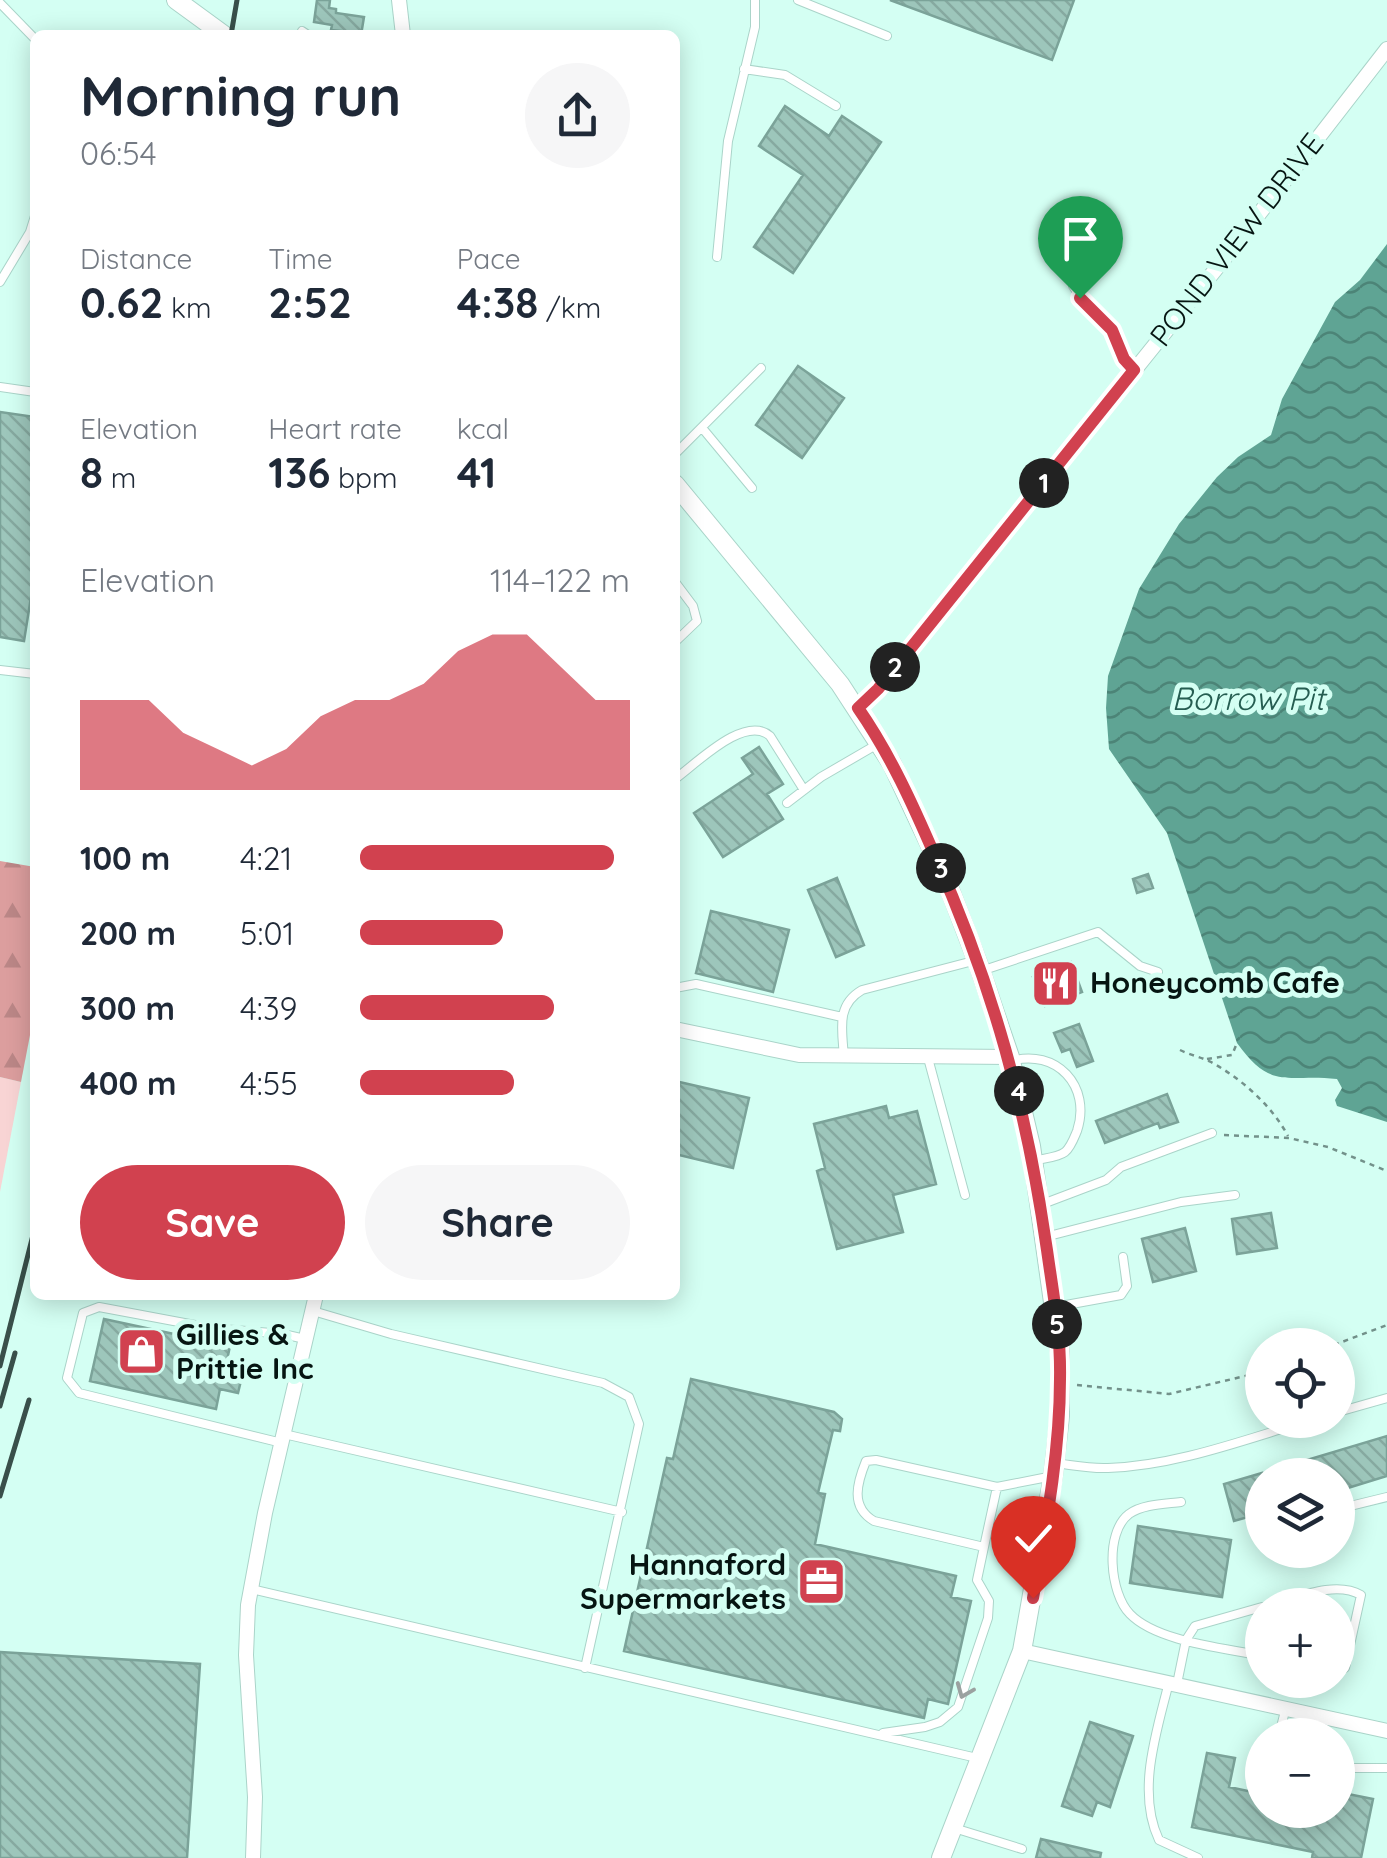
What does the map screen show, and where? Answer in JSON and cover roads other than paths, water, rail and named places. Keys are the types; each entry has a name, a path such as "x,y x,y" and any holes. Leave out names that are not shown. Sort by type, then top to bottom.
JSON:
{"street":[{"path":"176,0 217,30"},
{"path":"399,0 402,30"},
{"name":"POND VIEW DRIVE","path":"858,708 878,689 1387,49"},
{"path":"680,490 858,708 908,794 978,965 1010,1059 1034,1160 1055,1307 1060,1378 1054,1470 1022,1650 941,1858"},
{"path":"680,1030 799,1055 1010,1059"},
{"path":"253,1858 255,1797 246,1633 251,1589 315,1300"},
{"path":"1022,1650 1387,1731"}],"lane":[{"path":"717,257 728,141 755,27 755,0"},
{"path":"798,0 887,36"},
{"path":"0,2 30,34"},
{"path":"744,69 785,75 836,106"},
{"path":"0,282 30,232"},
{"path":"1073,286 1112,330 1124,359 1134,370"},
{"path":"680,450 761,368"},
{"path":"0,387 30,391"},
{"path":"703,429 752,488"},
{"path":"680,588 694,606 697,621 680,637"},
{"path":"0,670 30,673"},
{"path":"680,775 735,735 753,728 770,736 804,790"},
{"path":"787,802 880,742"},
{"path":"844,1057 842,1017 846,1003 862,990 978,965 1098,932 1140,966 1158,972"},
{"path":"680,987 696,984 842,1017"},
{"path":"1010,1059 1030,1056 1046,1061 1070,1077 1082,1102 1080,1122 1068,1149 1034,1160"},
{"path":"928,1058 965,1195"},
{"path":"1040,1205 1106,1180 1121,1166 1212,1134"},
{"path":"1045,1237 1181,1202 1235,1195"},
{"path":"1055,1307 1121,1296 1127,1286 1124,1257"},
{"path":"305,1339 211,1328 99,1307 82,1313 67,1378 79,1393 622,1512"},
{"path":"313,1311 618,1390 629,1397 639,1424 584,1668"},
{"path":"1355,1407 1387,1398"},
{"path":"984,1547 874,1521 860,1509 856,1495 866,1461 997,1487 1054,1470 1141,1465 1250,1438"},
{"path":"874,1734 925,1727 940,1722 958,1707 988,1618 988,1601 977,1580 997,1487"},
{"path":"1355,1505 1387,1497"},
{"path":"1181,1502 1140,1508 1120,1524 1115,1543 1115,1591 1131,1615 1150,1627 1186,1640 1245,1652"},
{"path":"251,1589 982,1759"},
{"path":"1355,1591 1361,1595 1355,1622"},
{"path":"1198,1858 1158,1840 1150,1822 1150,1777 1186,1640 1195,1626 1245,1612"},
{"path":"1283,1718 1286,1707"},
{"path":"1355,1768 1387,1768"},
{"path":"954,1828 1022,1849"}],"water":[{"name":"Borrow Pit","path":"1387,244 1387,1122 1337,1106 1335,1100 1342,1088 1337,1079 1271,1074 1237,1043 1167,833 1109,749 1106,708 1108,676 1139,589 1179,524 1217,477 1271,435 1282,399 1335,302 1360,280"}],"railway":[{"path":"232,30 237,0"},
{"path":"0,1366 30,1247"},
{"path":"0,1406 15,1353"},
{"path":"0,1496 29,1400"}],"place":[{"name":"Honeycomb Cafe","path":"1055,983"},
{"name":"Gillies & Prittie Inc","path":"141,1352"},
{"name":"Hannaford Supermarkets","path":"821,1582"}]}
